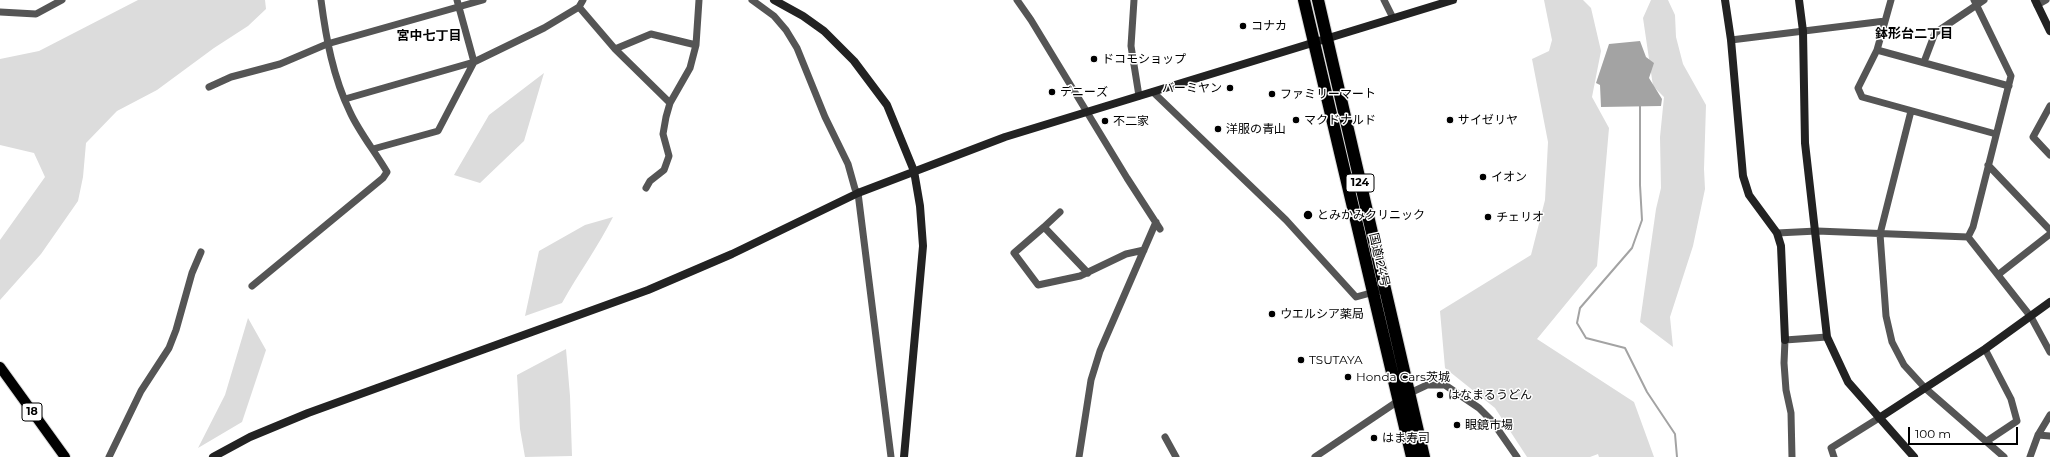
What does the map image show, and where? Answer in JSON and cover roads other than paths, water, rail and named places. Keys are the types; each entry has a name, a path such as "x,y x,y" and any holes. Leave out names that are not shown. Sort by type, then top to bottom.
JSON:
{"highway":[{"name":"国道124号","path":"1304,0 1412,457"},
{"name":"国道124号","path":"1318,0 1424,457"}],"main road":[{"name":"18","path":"0,367 65,457"}],"street":[{"path":"0,12 36,14 62,0"},
{"path":"252,286 383,178 387,172 350,114 344,99 327,44 321,0"},
{"path":"208,87 231,77 280,64 327,44 458,4 483,0"},
{"path":"344,99 474,62 544,28 578,7 583,0"},
{"path":"646,188 650,181 664,170 669,156 663,134 670,103 690,68 696,45 699,0"},
{"path":"752,0 774,16 798,48 825,117 848,164 855,189 858,193 891,457"},
{"path":"774,0 803,16 824,31 854,61 887,105 914,171 920,206 923,246 904,457"},
{"path":"1017,0 1160,230"},
{"path":"1134,0 1131,46 1139,96"},
{"path":"1384,0 1394,18"},
{"path":"213,457 250,437 308,413 648,290 732,254 858,193 1005,137 1394,18 1432,3 1452,0"},
{"path":"1725,0 1731,40 1743,176 1749,195 1777,232 1781,246 1785,340 1784,363 1786,390 1791,413 1792,457"},
{"path":"1799,0 1804,30 1805,143 1827,337 1848,382 1914,457"},
{"path":"1891,0 1877,50 1858,88 1862,97 1996,134"},
{"path":"1924,62 1935,33 1975,2 1984,0"},
{"path":"2046,0 2036,2 2050,31"},
{"path":"1968,237 1973,227 2011,76 1975,2"},
{"path":"373,148 438,132 474,62 458,4"},
{"path":"578,7 615,49 670,103"},
{"path":"1731,40 1885,21"},
{"path":"615,49 651,34 696,45"},
{"path":"1877,50 2009,86"},
{"path":"1153,92 1286,220 1356,296 1385,289"},
{"path":"2050,106 2033,137 2050,155"},
{"path":"1911,111 1880,234 1886,316 1892,342 1904,365 1925,388 2004,457"},
{"path":"1988,165 2050,230"},
{"path":"1060,212 1014,253 1038,285 1080,276 1126,254 1144,250"},
{"path":"1079,457 1091,380 1100,351 1156,222"},
{"path":"1044,227 1088,272"},
{"path":"1777,232 1816,231 1968,237 1999,274 2031,317 2050,352"},
{"path":"1999,274 2050,234"},
{"path":"109,457 141,390 169,348 176,330 192,272 201,252"},
{"path":"1834,457 1831,448 1880,418 1985,349 2050,302"},
{"path":"1785,340 1827,337"},
{"path":"1985,349 2011,399 2017,421 1987,441"},
{"path":"1315,457 1410,393 1427,385 1445,385 1479,408 1492,421 1517,457"},
{"path":"2030,457 2038,435 2048,422 2050,415"},
{"path":"2038,435 2050,436"},
{"path":"1165,437 1176,457"}],"waterway":[{"path":"1640,105 1640,185 1642,220 1632,248 1580,308 1577,323 1586,338 1625,348 1647,392 1675,434 1677,457"}],"place":[{"name":"コナカ","path":"1243,26"},
{"name":"ドコモショップ","path":"1094,59"},
{"name":"バーミヤン","path":"1230,88"},
{"name":"デニーズ","path":"1052,92"},
{"name":"ファミリーマート","path":"1272,94"},
{"name":"マクドナルド","path":"1296,120"},
{"name":"サイゼリヤ","path":"1450,120"},
{"name":"不二家","path":"1105,121"},
{"name":"洋服の青山","path":"1218,129"},
{"name":"イオン","path":"1483,177"},
{"name":"とみかみクリニック","path":"1308,215"},
{"name":"チェリオ","path":"1488,217"},
{"name":"ウエルシア薬局","path":"1272,314"},
{"name":"TSUTAYA","path":"1301,360"},
{"name":"Honda Cars茨城","path":"1348,377"},
{"name":"はなまるうどん","path":"1440,395"},
{"name":"眼鏡市場","path":"1457,425"},
{"name":"はま寿司","path":"1374,438"}],"district":[{"name":"鉢形台二丁目","path":"1914,34"},
{"name":"宮中七丁目","path":"429,36"}]}
